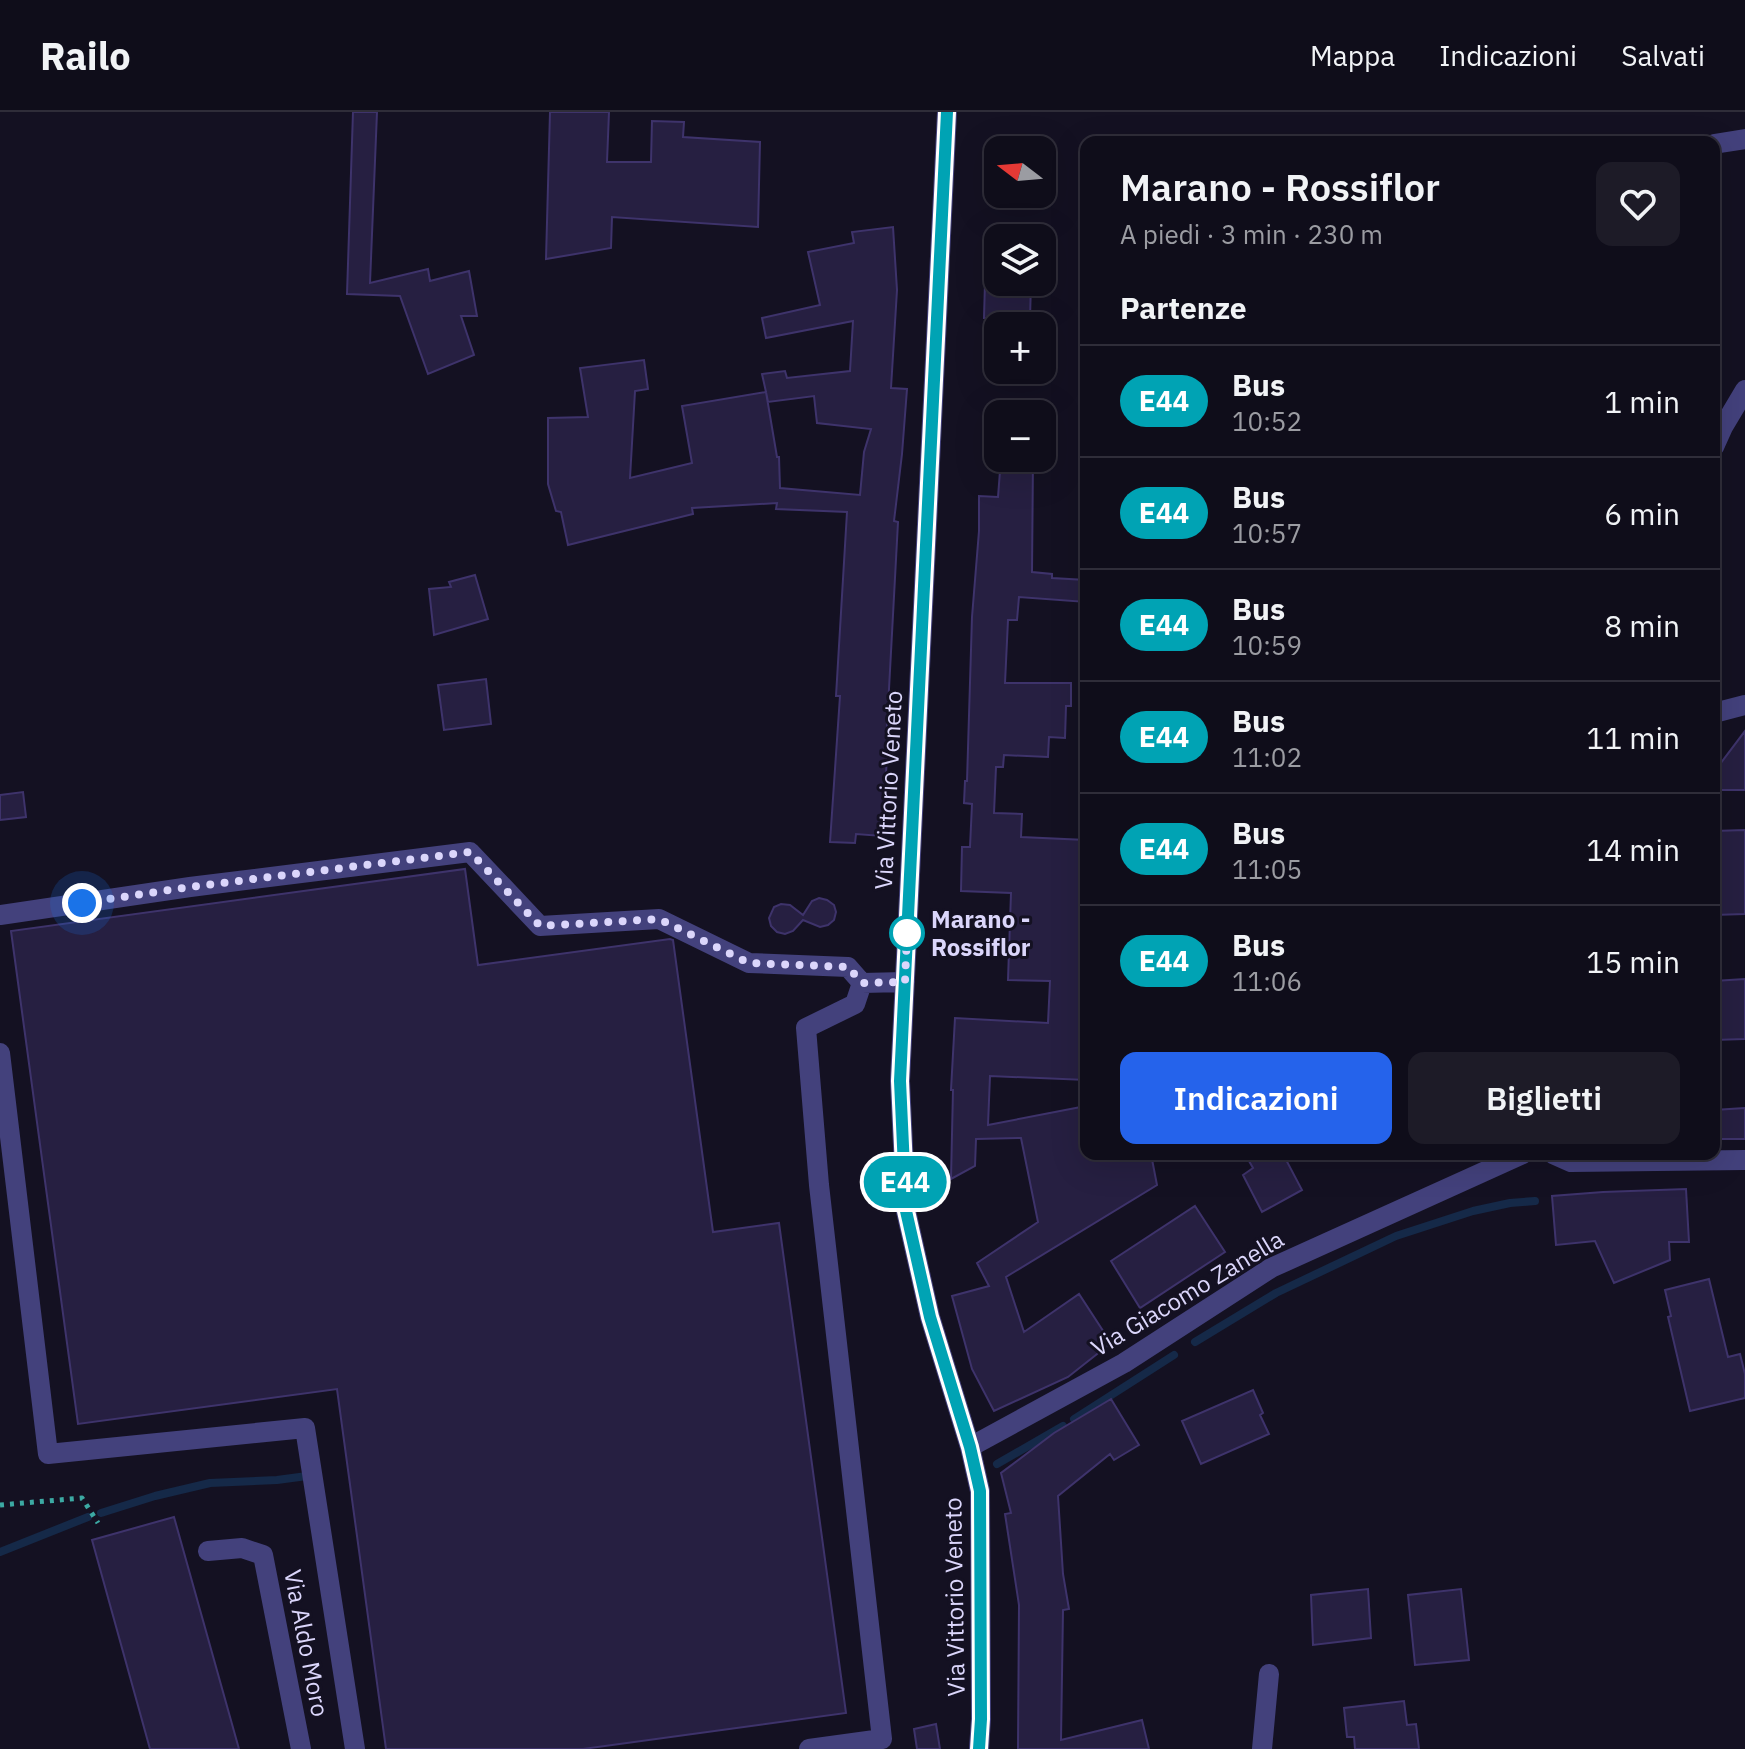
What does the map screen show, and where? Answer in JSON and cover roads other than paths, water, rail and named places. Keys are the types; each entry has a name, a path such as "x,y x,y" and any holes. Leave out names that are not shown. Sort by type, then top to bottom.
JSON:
{"street":[{"name":"Via Vittorio Veneto","path":"947,112 900,1081 906,1211 930,1317 970,1447 980,1491 979,1749"},
{"path":"1720,143 1745,139"},
{"path":"1720,434 1745,390"},
{"path":"1720,711 1745,705"},
{"path":"0,915 190,887 470,852 540,926 659,919 749,963 848,967 862,983"},
{"path":"862,983 905,982"},
{"path":"809,1749 882,1739 819,1185 806,1028 855,1004 862,983"},
{"path":"0,1053 48,1454 305,1428 355,1749"},
{"name":"Via Giacomo Zanella","path":"970,1447 1124,1363 1271,1268 1510,1160"},
{"path":"1566,1160 1745,1160"},
{"name":"Via Aldo Moro","path":"208,1551 242,1548 263,1555 301,1749"},
{"path":"1262,1749 1269,1674"}],"waterway":[{"path":"1195,1342 1276,1293 1396,1236 1473,1211 1535,1201"},
{"path":"1074,1419 1174,1355"},
{"path":"997,1464 1063,1426"},
{"path":"101,1513 210,1483 307,1476"},
{"path":"0,1552 88,1517"}],"place":[{"name":"Marano - Rossiflor","path":"907,933"}]}
